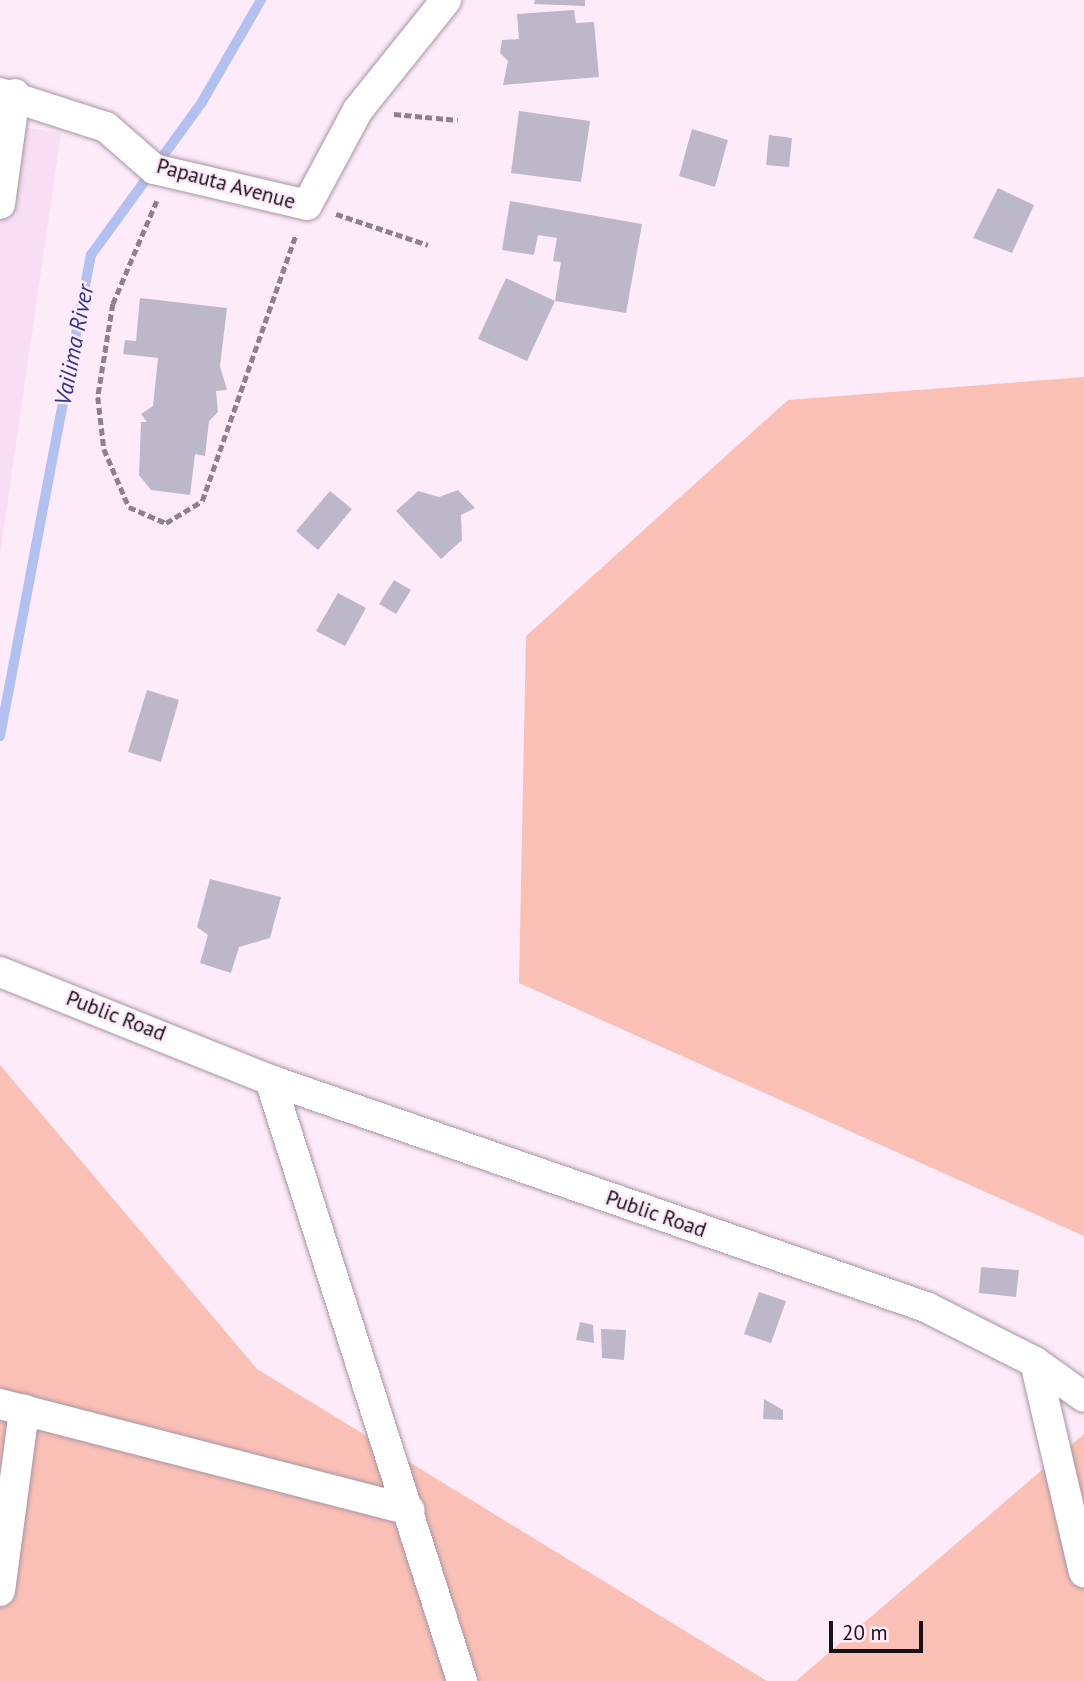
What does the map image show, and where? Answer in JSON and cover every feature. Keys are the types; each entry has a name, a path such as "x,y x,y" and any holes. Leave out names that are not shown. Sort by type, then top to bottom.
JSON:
{"street":[{"name":"Papauta Avenue","path":"8,94 106,127 154,169 307,205 358,110 446,0"},
{"path":"0,204 8,94"},
{"name":"Public Road","path":"0,972 270,1080 926,1307 1035,1362 1084,1397"},
{"path":"270,1080 462,1681"},
{"path":"1035,1362 1084,1573"},
{"path":"0,1591 12,1407 409,1510"}],"path":[{"path":"358,110 458,120"},
{"path":"169,172 113,304 98,397 104,449 129,507 166,523 202,501 307,205 428,245"}],"shaded area":[{"path":"0,123 61,133 0,555"},
{"path":"1084,377 1084,1236 519,983 526,636 788,400"},
{"path":"0,1065 257,1369 767,1681 0,1681"},
{"path":"1084,1434 1084,1681 796,1681"}],"building":[{"path":"535,0 585,0 585,6 534,4"},
{"path":"574,10 576,23 594,22 599,77 503,85 508,61 500,53 502,40 519,39 517,14"},
{"path":"519,111 590,121 581,182 511,173"},
{"path":"692,129 728,140 715,187 679,176"},
{"path":"769,135 792,138 789,167 766,165"},
{"path":"998,188 1034,205 1012,253 973,238"},
{"path":"510,201 642,224 626,313 555,301 561,262 553,261 557,238 538,235 534,255 502,250"},
{"path":"506,278 555,301 527,361 478,339"},
{"path":"140,298 227,308 220,366 227,390 216,391 218,412 209,421 205,456 195,454 190,495 151,490 139,475 141,422 147,422 141,414 153,406 158,358 123,354 125,340 136,341"},
{"path":"458,490 475,508 461,515 462,540 441,559 396,511 418,491 439,497"},
{"path":"330,491 352,509 318,550 296,531"},
{"path":"394,580 411,590 396,614 379,604"},
{"path":"338,593 366,608 345,646 316,631"},
{"path":"147,690 179,700 161,762 128,752"},
{"path":"210,879 281,897 270,938 239,947 231,973 200,963 208,935 197,927"},
{"path":"981,1267 1019,1270 1016,1297 979,1293"},
{"path":"759,1292 786,1301 771,1343 744,1334"},
{"path":"580,1322 593,1325 594,1343 576,1340"},
{"path":"601,1329 626,1330 624,1360 602,1358"},
{"path":"764,1399 783,1410 783,1420 763,1419"}],"waterway":[{"name":"Vailima River","path":"0,736 91,255 202,102 261,0"}]}
